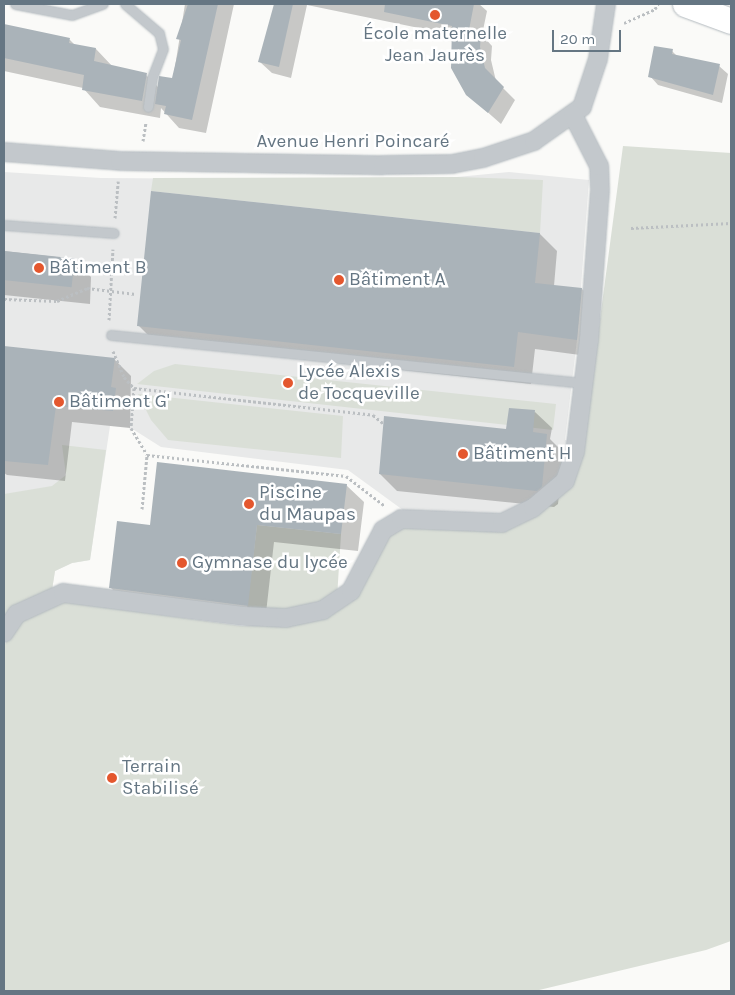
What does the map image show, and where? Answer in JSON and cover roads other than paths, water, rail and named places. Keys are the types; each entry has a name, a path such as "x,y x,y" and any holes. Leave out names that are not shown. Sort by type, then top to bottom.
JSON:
{"street":[{"name":"Avenue Henri Poincaré","path":"4,152 120,161 452,164 483,158 534,141 582,107 589,92 606,4"},
{"path":"685,4 731,21"},
{"path":"4,633 17,614 63,593 243,616 286,618 323,610 351,590 383,530 401,519 502,523 532,508 565,481 576,452 584,383 600,190 599,166 573,115"}],"lane":[{"path":"15,4 72,15 103,4"},
{"path":"125,4 158,33 163,49 152,78 148,107"},
{"path":"4,225 114,233"},
{"path":"111,336 584,383"}],"place":[{"name":"École maternelle Jean Jaurès","path":"435,15"},
{"name":"Bâtiment B","path":"39,268"},
{"name":"Bâtiment A","path":"339,280"},
{"name":"Lycée Alexis de Tocqueville","path":"288,383"},
{"name":"Bâtiment G'","path":"59,402"},
{"name":"Bâtiment H","path":"463,454"},
{"name":"Piscine du Maupas","path":"249,504"},
{"name":"Gymnase du lycée","path":"182,563"},
{"name":"Terrain Stabilisé","path":"112,778"}]}
